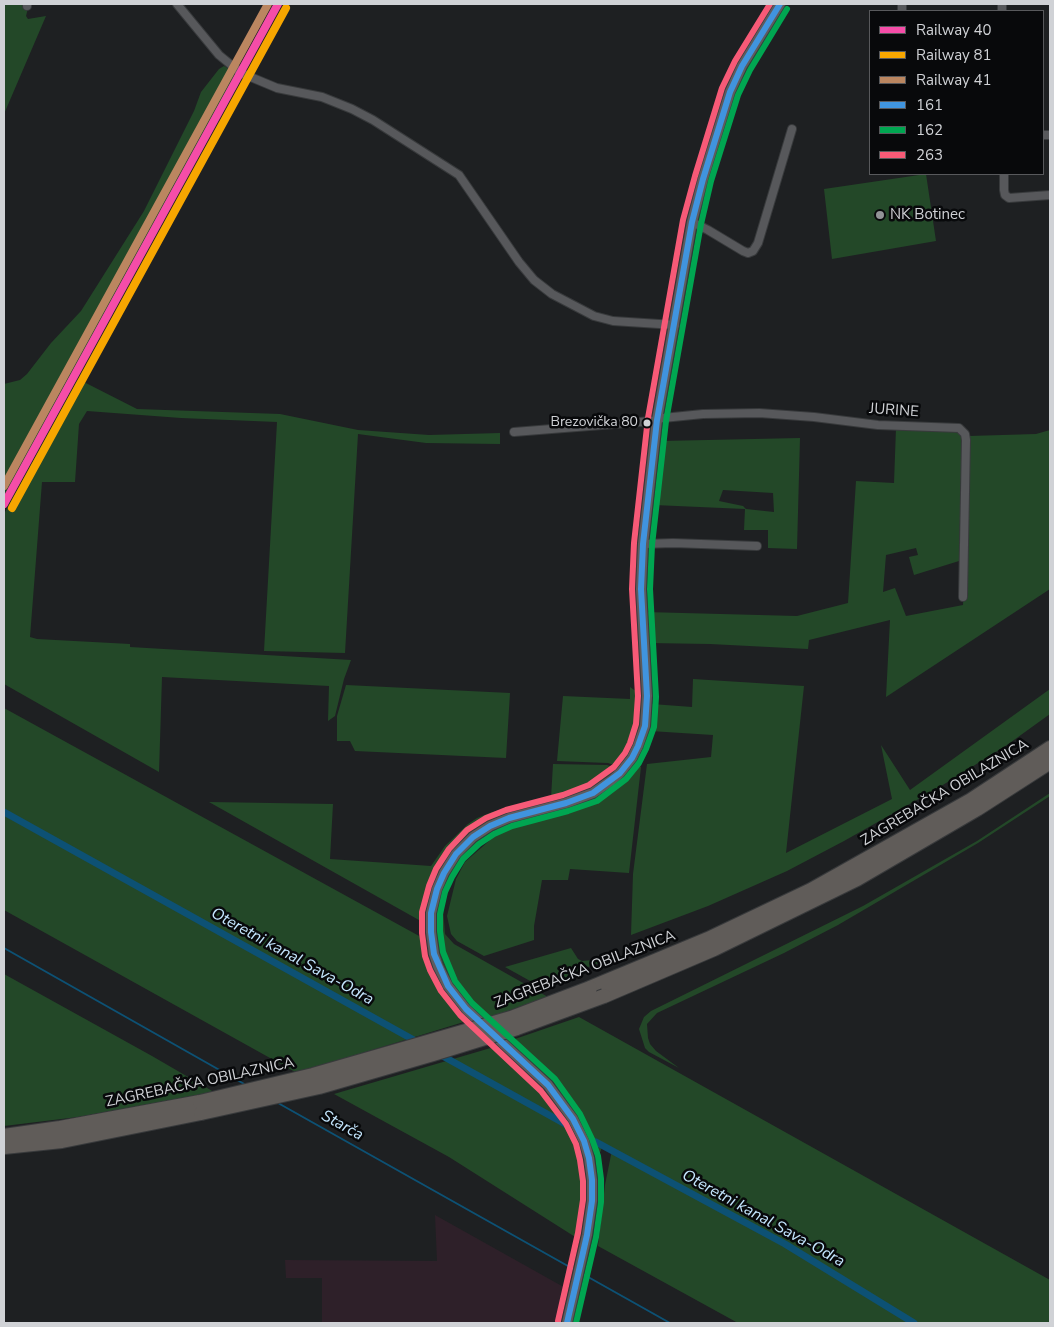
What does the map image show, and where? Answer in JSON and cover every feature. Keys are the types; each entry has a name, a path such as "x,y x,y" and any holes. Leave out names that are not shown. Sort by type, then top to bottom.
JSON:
{"highway":[{"name":"ZAGREBAČKA OBILAZNICA","path":"4,1147 62,1141 201,1108 501,1020 590,988 691,946 811,890 971,800 1050,748"},
{"name":"ZAGREBAČKA OBILAZNICA","path":"4,1136 201,1108 319,1086 517,1028 604,996 714,949 856,879 977,809 1050,762"}],"main road":[{"path":"567,1323 590,1218 592,1189 589,1158 581,1134 563,1104 548,1085 466,1009 448,986 434,954 431,932 432,913 437,890 444,873 456,854 473,837 490,826 509,818 566,803 593,793 612,780 632,758 643,732 647,710 647,674 641,589 643,544 657,420 692,222 703,179 730,92 742,66 780,4"}],"street":[{"path":"176,4 219,55 241,73 277,88 322,97 352,109 373,120 449,168 466,182 519,262 534,280 552,294 594,316 613,321 675,325"},
{"path":"692,222 743,251 753,251 758,244 792,129"},
{"path":"1004,175 1005,195 1009,198 1050,195"},
{"name":"JURINE","path":"657,420 703,414 759,413 814,417 878,425 959,428 965,434 966,440 963,597"},
{"path":"514,432 657,420"},
{"path":"643,544 673,543 757,546"}],"shaded area":[{"path":"435,1215 569,1290 559,1323 322,1323 322,1278 286,1278 285,1260 437,1261"}],"green space":[{"path":"4,4 25,4 28,8 26,16 28,19 46,16 4,114"},
{"path":"224,66 237,73 4,499 4,384 20,380 27,374 51,343 81,311 144,211 194,111 201,92 219,69"},
{"name":"NK Botinec","path":"926,175 936,241 832,259 824,189"},
{"path":"78,379 137,409 280,414 358,430 429,435 500,433 500,444 426,443 358,434 345,653 264,651 277,422 181,418 87,411 79,424 75,482 42,482 30,637 37,639 130,644 130,647 351,660 344,679 335,716 328,721 329,686 162,677 159,772 4,684 4,514"},
{"path":"896,428 955,429 962,435 959,561 914,575 909,557 918,555 916,548 886,555 883,592 895,588 906,616 963,605 969,436 1036,434 1050,430 1050,589 886,697 890,620 809,640 808,649 648,643 645,612 797,616 848,603 856,481 894,483"},
{"path":"800,438 797,549 768,548 768,530 744,530 745,509 654,505 661,441","holes":["723,490 773,493 774,512 746,509 743,506 719,501"]},
{"path":"693,679 804,686 786,853 892,799 881,745 910,790 1050,689 1050,714 1007,745 938,788 844,841 787,871 708,906 631,935 633,874 647,764 711,757 713,735 650,731 652,704 692,707"},
{"path":"346,685 510,693 506,758 355,751 350,741 337,741 337,716"},
{"path":"630,687 640,694 643,699 642,722 630,754 619,767 608,763 557,761 563,696 630,699"},
{"path":"4,708 421,937 426,960 435,981 449,1003 467,1021 297,1073 4,910"},
{"path":"553,764 607,765 618,769 595,787 565,799 513,812 464,840 426,924 209,802 333,804 330,859 431,866 445,846 477,818 492,812 551,798"},
{"path":"637,764 641,767 629,873 570,869 568,880 542,880 534,926 534,940 484,956 457,941 451,934 447,916 456,879 465,862 489,841 499,827 511,821 597,796"},
{"path":"1050,793 1050,796 978,843 838,925 784,953 657,1013 647,1024 650,1044 656,1051 679,1068 645,1048 639,1029 644,1017 651,1011 863,906 977,841"},
{"path":"485,835 462,858 452,877 443,909 445,934 454,944 548,997 488,1018 451,983 438,952 435,930 436,913 442,887 447,876 459,858 478,839"},
{"path":"571,948 578,959 582,961 603,959 602,962 574,972 572,976 544,983 541,987 505,967"},
{"path":"4,974 214,1092 78,1117 4,1126"},
{"path":"579,1017 1050,1280 1050,1323 738,1323 598,1246 605,1185 612,1150 603,1145 599,1155 585,1121 566,1090 512,1040"},
{"path":"494,1047 517,1065 548,1095 564,1114 577,1137 583,1157 587,1190 580,1240 449,1157 334,1094"}],"waterway":[{"name":"Oteretni kanal Sava-Odra","path":"4,812 421,1044"},
{"name":"Starča","path":"4,948 246,1085"},
{"name":"Oteretni kanal Sava-Odra","path":"439,1054 567,1125"},
{"name":"Starča","path":"278,1103 575,1270"},
{"name":"Oteretni kanal Sava-Odra","path":"596,1142 785,1244 914,1323"},
{"name":"Starča","path":"581,1273 670,1323"}],"rail line":[{"name":"41","path":"4,486 268,4"},
{"name":"40","path":"4,504 278,4"},
{"name":"81","path":"12,508 286,8"}],"transit line":[{"name":"263","path":"558,1321 578,1233 583,1200 583,1181 576,1144 566,1124 541,1091 460,1015 441,991 425,956 422,912 436,869 449,849 467,830 486,818 506,810 563,795 589,785 614,767 630,743 636,724 638,696 632,589 634,543 648,418 683,220 722,88 735,61 770,4"},
{"name":"161","path":"567,1323 587,1235 592,1201 592,1180 584,1141 573,1119 548,1085 466,1009 448,986 434,954 431,913 437,889 444,873 456,854 473,837 490,826 509,818 566,803 593,793 620,773 632,758 638,746 645,726 647,696 641,589 643,544 657,420 692,222 703,179 730,92 742,66 780,4"},
{"name":"162","path":"576,1323 596,1237 601,1202 598,1156 580,1114 555,1079 472,1003 455,981 443,952 440,914 445,892 452,877 463,859 479,844 494,834 512,826 597,801 626,779 639,763 646,749 654,727 656,697 650,589 652,545 666,421 701,224 711,181 738,95 750,70 787,9"}],"place":[{"name":"NK Botinec","path":"880,215"},
{"name":"Brezovička 80","path":"647,423"}]}
